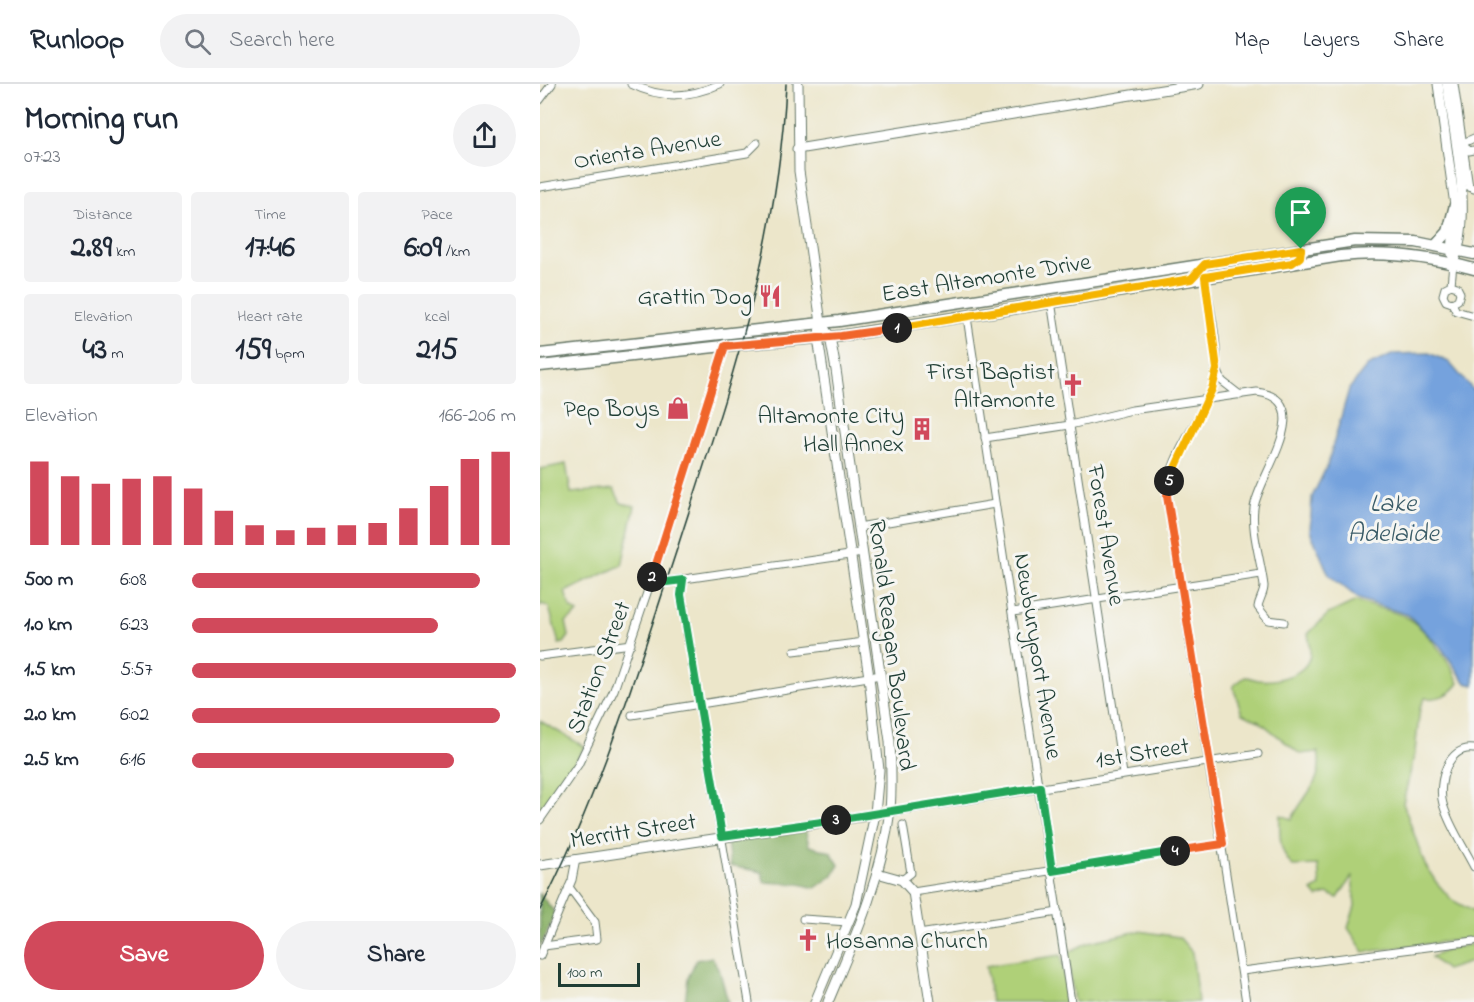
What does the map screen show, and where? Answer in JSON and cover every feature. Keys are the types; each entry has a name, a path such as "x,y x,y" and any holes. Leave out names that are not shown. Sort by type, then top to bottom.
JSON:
{"main road":[{"name":"Ronald Reagan Boulevard","path":"798,84 797,148 821,324 818,338 869,677 879,770 875,814 863,876 848,922 814,1002"},
{"path":"797,148 1200,84"},
{"path":"1438,84 1455,146 1455,249"},
{"path":"1447,84 1464,212 1453,263"},
{"path":"1437,244 1448,232 1455,205"},
{"name":"East Altamonte Drive","path":"540,354 821,324 1301,249 1374,240 1437,244 1474,254"},
{"path":"1292,263 1300,257 1301,249"},
{"name":"East Altamonte Drive","path":"540,366 830,337 967,317 1080,296 1292,263 1369,254 1415,257 1474,269"},
{"path":"1205,277 1218,262"},
{"path":"1191,279 1205,264"},
{"path":"1080,296 1094,282"},
{"path":"967,317 971,306 979,300"},
{"name":"Ronald Reagan Boulevard","path":"821,324 830,337 890,741 890,812 877,873 860,927 828,1002"},
{"path":"655,353 669,339"},
{"path":"627,357 643,342"},
{"path":"540,361 573,357 581,350"},
{"name":"Merritt Street","path":"540,865 890,812"},
{"path":"877,873 902,880 913,892 930,1002"}],"street":[{"path":"540,100 552,84"},
{"path":"631,84 663,95 683,96 699,93 720,84"},
{"path":"1454,84 1455,146 1469,187 1474,189"},
{"path":"1455,146 1474,138"},
{"name":"Orienta Avenue","path":"540,187 747,153 757,143"},
{"path":"1455,146 1469,151 1474,150"},
{"path":"1451,285 1453,263"},
{"path":"1205,277 1217,369 1222,381 1241,395"},
{"path":"1452,303 1458,300 1460,293 1457,287 1451,285 1445,288 1443,295 1446,301 1452,303 1456,311 1474,316"},
{"name":"Forest Avenue","path":"1051,301 1123,774"},
{"name":"Newburyport Avenue","path":"967,317 1071,1002"},
{"name":"Station Street","path":"540,820 584,754 614,690 631,644 725,346"},
{"path":"1217,369 1206,400 1170,474 1167,486 1180,586 1210,761 1246,1002"},
{"path":"985,438 1070,425 1132,410 1257,393 1273,397 1286,419 1281,438 1256,496 1254,509 1263,594 1258,607 1261,614 1268,620 1284,622"},
{"path":"858,526 995,504"},
{"path":"650,584 863,553"},
{"path":"1013,612 1262,574"},
{"path":"683,580 681,595 749,1002"},
{"path":"794,651 864,642"},
{"path":"540,656 631,644"},
{"path":"632,715 881,675"},
{"path":"1474,749 1463,748 1452,756 1448,764 1442,800 1474,867"},
{"name":"1st Street","path":"890,812 1258,754"},
{"path":"902,880 911,873 903,825"},
{"path":"913,892 1223,844"},
{"path":"540,956 569,887 576,859"},
{"path":"544,945 597,939 596,922 569,887"},
{"path":"919,934 1058,912"},
{"path":"803,919 848,922"},
{"path":"1242,971 1474,941"}],"green space":[{"path":"566,464 571,493 614,489 621,503 635,506 622,565 565,592 570,607 578,613 566,622 569,636 564,643 559,644 549,607 542,604 540,606 540,469"},
{"path":"1356,601 1406,617 1414,622 1437,646 1459,683 1444,695 1425,698 1420,707 1415,752 1403,803 1425,865 1436,882 1452,900 1474,912 1474,938 1364,952 1348,928 1355,906 1352,876 1338,898 1328,894 1317,897 1312,891 1320,886 1318,865 1293,866 1282,849 1280,815 1292,819 1312,788 1318,772 1318,752 1300,754 1259,721 1242,714 1233,686 1245,677 1274,680 1297,672 1308,661 1310,647 1308,634 1328,614"},
{"path":"540,721 585,747 540,815"},
{"path":"805,828 809,846 831,852 839,865 832,876 815,888 800,884 764,882 762,872 730,866 727,841"},
{"path":"540,894 556,914 540,947"},
{"path":"1139,931 1179,937 1192,952 1198,1002 1074,1002 1067,953 1089,942"},
{"path":"1474,944 1474,961 1446,970 1431,957 1452,948"},
{"path":"1061,955 1068,1002 991,1002 986,966"},
{"path":"712,957 720,972 728,1002 685,1002 688,978 696,960"}],"water":[{"name":"Lake Adelaide","path":"1429,353 1449,362 1474,391 1474,685 1466,683 1440,646 1408,615 1359,599 1329,575 1310,531 1312,497 1327,466 1349,389 1367,366 1394,354"}],"railway":[{"path":"540,910 581,822 616,731 732,376 762,261 773,203 786,84"}],"place":[{"name":"Grattin Dog","path":"770,296"},
{"name":"First Baptist Altamonte","path":"1073,385"},
{"name":"Pep Boys","path":"678,408"},
{"name":"Altamonte City Hall Annex","path":"922,429"},
{"name":"Hosanna Church","path":"808,940"}],"route":[{"path":"1301,249 1300,257 1292,263 1205,277 1217,369 1212,389 1170,474 1167,486 1180,586 1223,844 1052,871 1040,787 722,836 681,595 683,580 650,584 725,346 841,336 967,317 1191,279 1199,274 1205,264 1301,249"}]}
